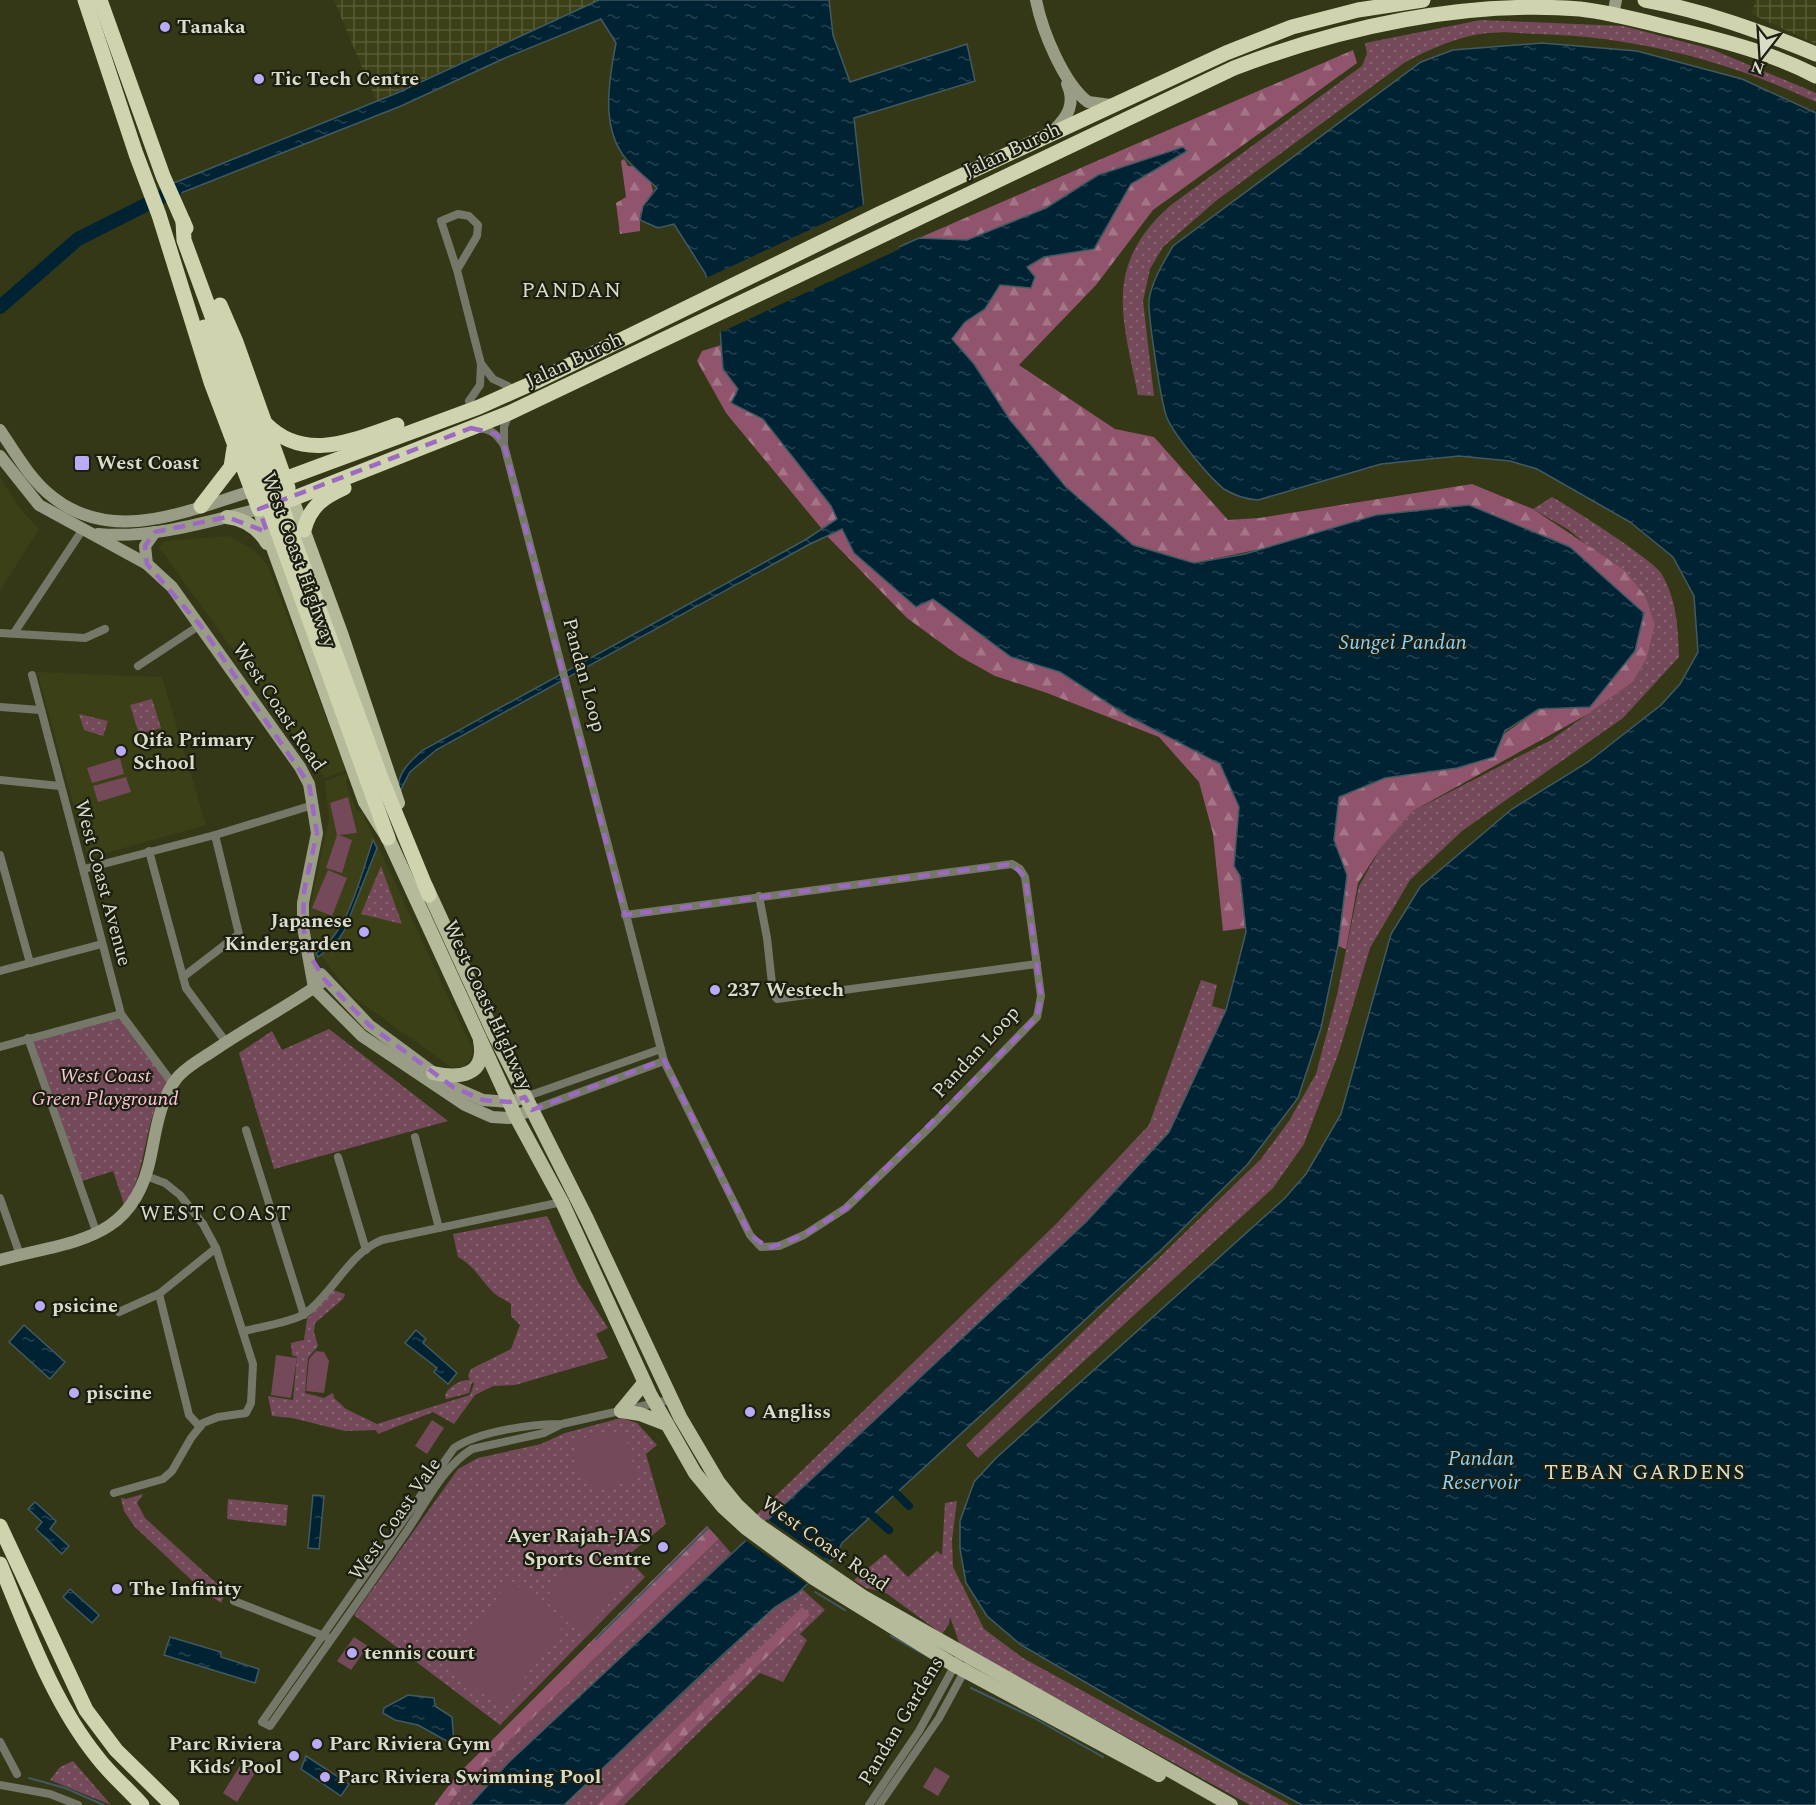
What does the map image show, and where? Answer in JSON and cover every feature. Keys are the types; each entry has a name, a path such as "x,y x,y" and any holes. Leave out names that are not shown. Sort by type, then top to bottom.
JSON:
{"highway":[{"name":"West Coast Highway","path":"85,0 160,218 234,448 259,509"},
{"name":"West Coast Highway","path":"100,0 163,176 236,342 292,499"},
{"name":"Jalan Buroh","path":"252,491 479,407 535,382 879,214 1226,52 1292,27 1358,10 1423,0"},
{"path":"1644,0 1729,20 1816,54"},
{"name":"Jalan Buroh","path":"259,509 292,499 509,414 1234,68 1296,44 1415,17 1544,4 1614,7 1728,42 1816,76"},
{"path":"180,214 184,240 219,350 332,662 388,838"},
{"path":"160,218 168,231 219,350"},
{"path":"264,422 278,435 296,444 331,446 530,379 535,382"},
{"path":"201,506 231,467 234,448"},
{"path":"304,530 314,508 325,497 396,464 406,453"},
{"path":"332,662 429,895"},
{"path":"0,1526 86,1710 116,1750 172,1805"},
{"path":"0,1564 44,1670 97,1757 142,1805"}],"main road":[{"name":"West Coast Highway","path":"292,499 429,895 532,1110"},
{"name":"West Coast Highway","path":"259,509 273,553 365,802 388,838 516,1117"},
{"path":"227,517 246,522 262,535 273,553"},
{"path":"433,1073 455,1077 468,1074 480,1057 477,1030"},
{"name":"West Coast Road","path":"532,1110 680,1417 719,1483 753,1527"},
{"name":"West Coast Road","path":"516,1117 562,1202 644,1383 695,1473 723,1507 820,1575 963,1662 1213,1805"},
{"path":"621,1411 644,1383"},
{"path":"621,1411 640,1413 666,1424"},
{"name":"West Coast Road","path":"963,1662 1231,1805"}],"street":[{"path":"1036,0 1043,26 1067,77 1072,98 1070,110 1063,122 1046,138"},
{"path":"1067,77 1088,102 1102,106 1115,105"},
{"path":"457,270 477,236 478,225 469,216 458,214 441,221 457,270 482,364 480,386 469,401"},
{"path":"482,364 493,379 508,386"},
{"name":"Pandan Loop","path":"509,414 504,427 504,445 563,666 626,915 664,1060 750,1235 762,1247 778,1246 804,1235 846,1208 1026,1031 1037,1017 1041,996 1025,877 1020,869 1012,864 626,915"},
{"path":"471,428 487,429 496,434 504,445"},
{"path":"0,430 35,481 55,499 98,519 136,523 167,517 252,491"},
{"name":"West Coast Road","path":"0,456 39,505 147,564 172,587 300,767 309,784 317,833 303,903 303,927 319,984"},
{"name":"West Coast Road","path":"88,532 133,535 259,509"},
{"path":"14,633 88,532"},
{"path":"147,564 145,546 155,532"},
{"path":"138,666 200,625"},
{"path":"0,633 85,638 105,629"},
{"name":"West Coast Avenue","path":"32,675 121,1014 173,1084"},
{"path":"0,707 40,710"},
{"path":"0,780 60,786"},
{"path":"84,869 215,835 313,805"},
{"path":"183,976 239,934 215,835"},
{"path":"150,852 186,988 226,1042"},
{"path":"0,855 30,963"},
{"path":"759,896 767,938 773,993 777,999 1037,964"},
{"path":"0,971 102,945"},
{"path":"319,984 433,1073 475,1098 510,1102 661,1049"},
{"path":"0,1255 98,1231 119,1220 134,1205 146,1176 160,1116 173,1084 181,1074 226,1042 319,984"},
{"path":"319,984 362,1036 451,1097 492,1117 516,1117 664,1060"},
{"path":"0,1047 121,1014"},
{"path":"28,1038 98,1231"},
{"path":"246,1130 304,1315"},
{"path":"415,1137 440,1228"},
{"path":"338,1157 366,1250"},
{"path":"114,1493 158,1482 168,1476 200,1427 218,1417 242,1415 249,1409 255,1370 216,1248 203,1224 180,1195 165,1183 146,1176"},
{"path":"0,1198 19,1252"},
{"path":"244,1331 304,1315 366,1250 382,1240 562,1202"},
{"path":"119,1312 159,1294 216,1248"},
{"path":"0,1260 19,1252"},
{"path":"159,1294 189,1415 200,1427"},
{"name":"West Coast Vale","path":"292,1687 420,1513 449,1466 472,1449 544,1433 562,1424 673,1399"},
{"path":"234,1601 328,1638"},
{"name":"Pandan Gardens","path":"869,1805 963,1662"},
{"name":"Pandan Gardens","path":"879,1805 919,1749 963,1662"},
{"path":"0,1742 17,1774"},
{"path":"0,1785 50,1794 78,1805"}],"highlighted area":[{"path":"471,428 496,434 504,445 625,915 1012,864 1025,877 1041,996 1037,1017 846,1208 804,1235 769,1248 750,1235 664,1060 532,1110 525,1097 510,1102 483,1100 453,1087 369,1025 325,980 310,956 303,927 304,891 317,833 309,784 200,625 147,564 145,546 155,532 227,517 267,532 259,509"}],"shaded area":[{"path":"334,0 599,0 376,101"},
{"path":"1756,0 1816,0 1816,44 1751,14"},
{"path":"0,477 18,506 39,529 0,591"},
{"path":"229,536 254,550 268,566 346,770 325,778 159,547 165,541"},
{"name":"Qifa Primary School","path":"37,672 162,677 206,825 88,858"},
{"name":"Japanese Kindergarden","path":"348,773 346,784 357,811 362,812 473,1050 470,1060 463,1067 451,1067 352,996 313,945 308,918 329,818 325,781"}],"green space":[{"path":"1481,20 1623,26 1711,49 1816,93 1816,102 1783,87 1716,63 1612,40 1496,32 1479,34 1435,48 1404,63 1217,200 1163,247 1150,269 1143,301 1154,396 1138,395 1123,316 1123,293 1126,271 1135,249 1149,227 1171,205 1362,66 1367,54 1365,43"},
{"path":"1353,50 1357,63 1153,210 1096,285 1019,365 1115,429 1154,437 1228,520 1259,518 1472,484 1533,509 1626,571 1646,597 1655,625 1647,658 1633,682 1588,714 1413,811 1380,849 1358,883 1346,949 1338,946 1347,875 1334,840 1339,797 1385,778 1457,768 1539,709 1590,707 1570,547 1469,505 1194,563 1133,545 1066,487 1010,420 974,364 952,339 965,322 985,309 1000,285 1044,257 1095,249 1131,184 1186,152 1098,175 1046,208 967,240 919,238"},
{"path":"624,159 628,166 641,167 648,172 653,191 640,214 640,231 620,234 616,203 626,197 621,161"},
{"path":"721,345 723,369 738,389 731,403 763,419 831,506 838,519 822,529 726,413 697,361 702,351"},
{"path":"1552,497 1627,546 1661,573 1673,603 1679,657 1623,718 1462,831 1410,880 1370,948 1339,1052 1304,1144 1273,1188 978,1458 966,1445 1261,1159 1289,1121 1316,1074 1337,995 1359,886 1380,849 1413,811 1551,740 1633,682 1647,658 1655,625 1646,597 1626,571 1590,548 1569,530 1533,509"},
{"path":"842,529 854,553 916,606 933,598 1011,657 1060,672 1126,715 1220,764 1239,807 1234,866 1240,876 1245,928 1223,931 1213,834 1199,782 1159,737 1047,693 995,676 959,656 907,618 827,536"},
{"path":"152,699 161,728 139,734 130,705"},
{"path":"79,714 108,721 103,736 84,730"},
{"path":"120,758 124,774 92,783 87,768"},
{"path":"126,777 131,792 98,802 93,786"},
{"path":"348,797 357,833 339,835 352,840 342,873 326,868 337,835 330,803"},
{"path":"381,866 402,924 361,914"},
{"path":"328,870 347,878 332,916 312,908"},
{"path":"1201,980 1217,985 1212,1006 1226,1010 1169,1132 1086,1222 765,1522 756,1515 1055,1225 1149,1125"},
{"name":"West Coast Green Playground","path":"121,1018 169,1081 154,1111 138,1175 125,1207 113,1171 82,1181 32,1042"},
{"path":"329,1029 448,1121 274,1169 239,1053 272,1031 282,1050"},
{"path":"547,1216 577,1280 608,1328 596,1334 608,1358 515,1385 493,1386 475,1395 454,1424 433,1412 378,1434 376,1430 345,1431 292,1418 272,1416 268,1396 293,1400 297,1357 292,1355 291,1343 304,1340 307,1319 333,1290 345,1294 343,1299 315,1323 314,1332 318,1346 308,1358 305,1393 324,1398 333,1393 334,1398 346,1409 377,1424 470,1395 474,1384 472,1382 469,1393 446,1399 445,1395 455,1384 470,1380 468,1376 471,1369 511,1349 520,1325 511,1316 511,1304 496,1295 469,1265 458,1257 453,1234"},
{"path":"316,1351 324,1352 329,1361 324,1393 306,1391 309,1359"},
{"path":"276,1355 297,1358 291,1398 271,1395"},
{"path":"621,1418 637,1423 657,1445 646,1454 666,1524 626,1557 645,1577 500,1725 354,1615 458,1469 478,1458 541,1444 565,1433"},
{"path":"432,1420 444,1428 427,1454 415,1446"},
{"path":"624,1430 636,1475 619,1485 605,1489 592,1487 585,1483 576,1470 574,1462 577,1439"},
{"path":"143,1494 137,1503 145,1518 215,1582 227,1589 221,1603 202,1590 134,1526 124,1511 121,1498 126,1499"},
{"path":"228,1499 288,1505 286,1526 227,1519"},
{"path":"957,1501 952,1540 953,1567 984,1629 1023,1658 1290,1805 1250,1805 960,1645 950,1617 949,1624 942,1634 886,1593 866,1588 854,1580 885,1554 908,1577 937,1551 942,1555 945,1503"},
{"path":"707,1526 719,1539 465,1783 449,1805 434,1805 456,1776"},
{"path":"719,1539 731,1553 508,1763 470,1805 449,1805 465,1783"},
{"path":"588,1540 631,1574 586,1631 544,1601"},
{"path":"510,1580 567,1621 502,1708 446,1667"},
{"path":"802,1589 825,1610 800,1634 807,1640 783,1682 760,1673 624,1805 564,1805 775,1607"},
{"path":"802,1607 810,1615 615,1805 597,1805"},
{"name":"tennis court","path":"354,1637 368,1646 351,1670 337,1661"},
{"path":"73,1761 111,1805 50,1780 60,1767"},
{"path":"243,1761 256,1771 237,1802 223,1793"},
{"path":"935,1767 950,1776 938,1796 923,1787"}],"water":[{"name":"Sungei Pandan","path":"599,0 829,0 833,35 850,82 967,44 975,81 854,118 868,244 888,252 919,238 967,240 1046,208 1098,175 1183,147 1187,151 1131,184 1094,249 1044,257 1027,267 1035,277 1031,288 1000,285 985,309 965,322 952,339 974,364 1010,420 1066,487 1133,545 1194,563 1245,554 1376,515 1469,505 1570,547 1644,613 1635,651 1590,707 1539,709 1505,731 1494,757 1457,768 1385,778 1339,797 1334,840 1347,875 1338,946 1321,1028 1298,1098 1247,1165 1160,1251 842,1543 836,1556 798,1593 775,1607 564,1805 470,1805 508,1763 1086,1222 1169,1132 1226,1010 1246,932 1240,876 1234,866 1239,807 1220,764 1126,715 1060,672 1011,657 933,599 916,607 854,553 842,529 808,545 436,750 410,772 398,795 401,775 408,764 423,750 805,540 837,519 831,506 763,419 731,403 738,389 723,369 719,316 705,273 674,224 658,228 640,220 643,206 657,188 626,159 612,133 609,87 616,43 601,19 505,58 401,106 176,195 174,183 397,93"},
{"name":"Pandan Reservoir","path":"1542,43 1637,51 1742,79 1816,113 1816,1805 1302,1805 1240,1772 1021,1645 987,1616 966,1583 960,1549 960,1521 974,1482 996,1458 1284,1199 1306,1174 1341,1114 1391,934 1420,887 1512,809 1588,762 1661,705 1680,684 1698,652 1694,596 1673,557 1630,522 1537,469 1510,461 1459,456 1381,464 1258,500 1249,499 1224,489 1210,475 1177,435 1164,409 1149,300 1155,279 1173,246 1421,62 1453,50"},
{"path":"373,840 377,848 344,931 337,942 318,957 316,953 337,932 345,918"},
{"path":"24,1325 65,1362 50,1379 9,1342"},
{"path":"416,1330 426,1339 423,1343 457,1373 448,1384 434,1372 437,1368 405,1343"},
{"path":"313,1495 324,1496 319,1549 308,1548"},
{"path":"35,1502 56,1521 50,1529 69,1546 62,1554 36,1529 42,1522 28,1509"},
{"path":"70,1589 99,1615 92,1623 63,1597"},
{"path":"170,1637 221,1652 221,1657 259,1669 255,1683 164,1655"},
{"path":"408,1695 434,1698 435,1706 452,1717 454,1745 418,1725 395,1720 383,1713 384,1708"},
{"name":"Parc Riviera Swimming Pool","path":"306,1756 349,1784 341,1796 301,1769"}],"pier":[{"path":"867,203 871,242 888,249 898,245 900,249 717,334 716,316 704,279"},
{"path":"767,1519 830,1562 807,1584 745,1540"}],"waterway":[{"path":"0,307 78,239 175,190"},
{"path":"897,1494 909,1506"},
{"path":"873,1516 889,1530"},
{"path":"596,1639 708,1528"},
{"path":"815,1592 845,1610"},
{"path":"891,1636 930,1658"},
{"path":"971,1688 1034,1718 1103,1757"},
{"path":"29,1778 65,1788 104,1805"}],"place":[{"name":"Tanaka","path":"165,27"},
{"name":"Tic Tech Centre","path":"259,79"},
{"name":"West Coast","path":"82,463"},
{"name":"Qifa Primary School","path":"121,751"},
{"name":"Japanese Kindergarden","path":"364,932"},
{"name":"237 Westech","path":"715,990"},
{"name":"psicine","path":"40,1306"},
{"name":"piscine","path":"74,1393"},
{"name":"Angliss","path":"750,1412"},
{"name":"Ayer Rajah-JAS Sports Centre","path":"663,1547"},
{"name":"The Infinity","path":"117,1589"},
{"name":"tennis court","path":"352,1653"},
{"name":"Parc Riviera Gym","path":"317,1744"},
{"name":"Parc Riviera Kids‘ Pool","path":"294,1756"},
{"name":"Parc Riviera Swimming Pool","path":"325,1777"}],"district":[{"name":"PANDAN","path":"572,291"},
{"name":"WEST COAST","path":"216,1214"},
{"name":"TEBAN GARDENS","path":"1645,1473"}]}
